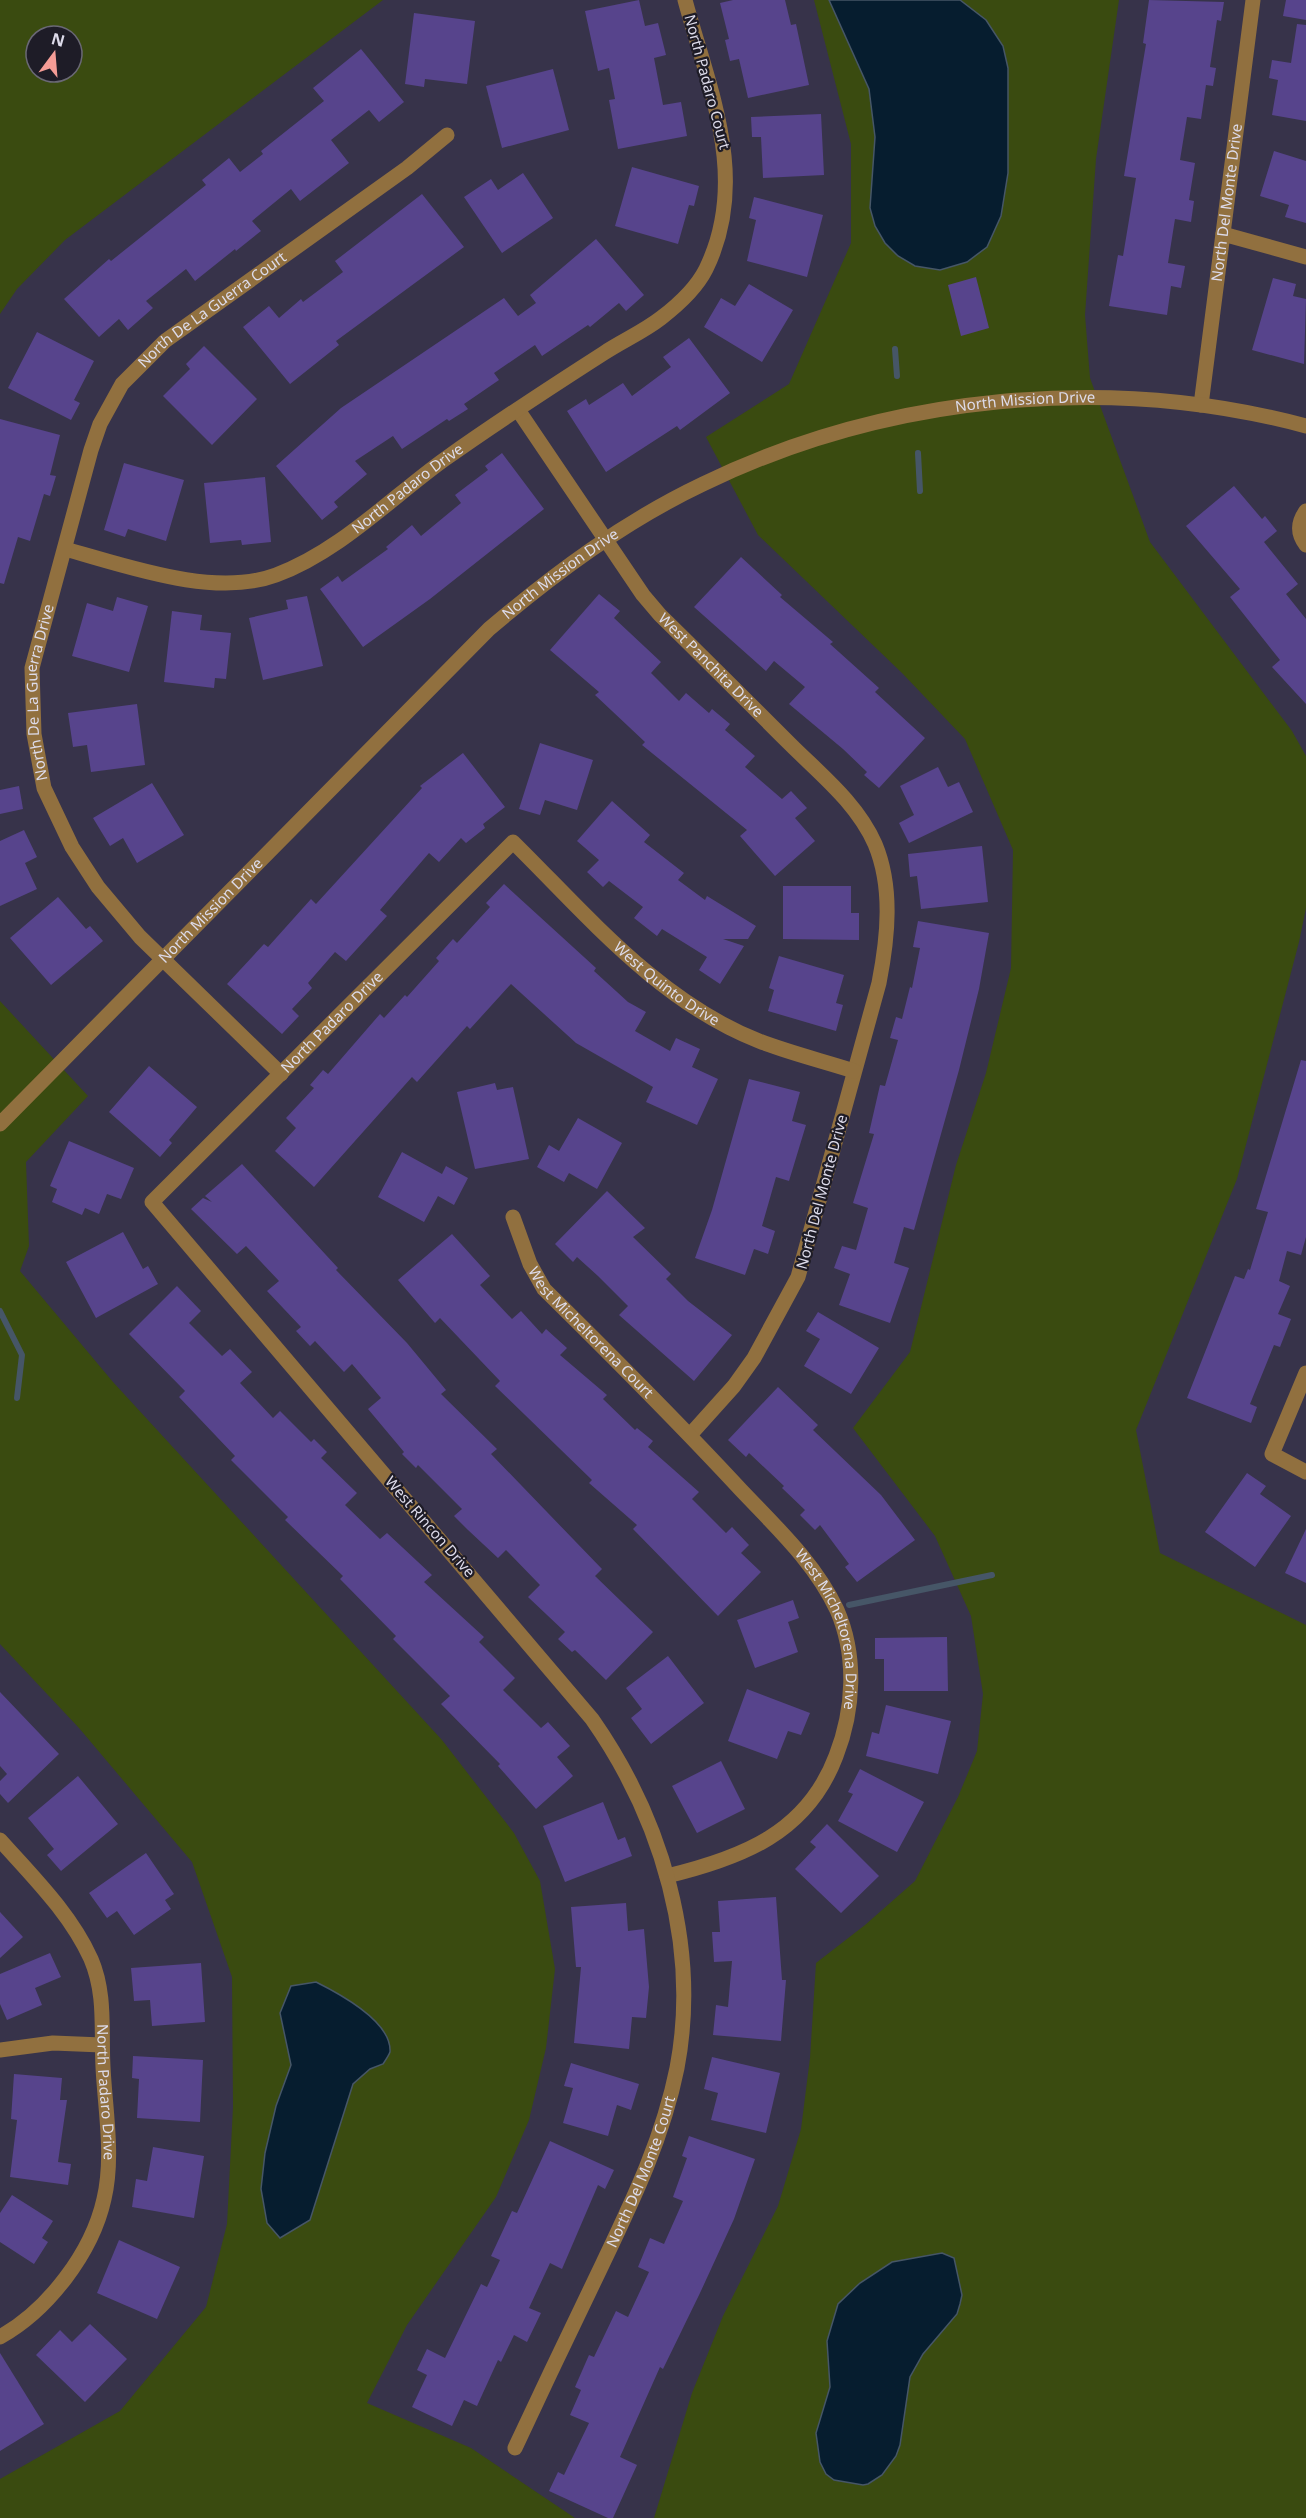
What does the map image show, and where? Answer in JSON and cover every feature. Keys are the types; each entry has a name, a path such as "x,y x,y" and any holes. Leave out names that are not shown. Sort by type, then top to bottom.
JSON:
{"street":[{"name":"North Padaro Court","path":"685,0 726,154 727,183 724,211 705,270"},
{"name":"North Del Monte Drive","path":"1201,405 1253,0"},
{"name":"North De La Guerra Court","path":"65,549 91,450 100,424 122,384 165,341 406,168 447,135"},
{"path":"1223,234 1306,257"},
{"name":"North Padaro Drive","path":"65,549 141,570 218,585 275,575 340,541 445,459 660,319 690,293 705,270"},
{"name":"North Mission Drive","path":"0,1124 489,628 537,588 604,540 702,484 749,464 839,433 961,407 1010,401 1083,398 1201,405 1306,426"},
{"name":"West Panchita Drive","path":"518,410 604,540 660,615 831,782 863,822 875,844 885,879 887,919"},
{"path":"1306,511 1299,525 1306,545"},
{"name":"North De La Guerra Drive","path":"65,549 32,668 34,734 44,788 72,847 98,887 140,937 281,1074"},
{"name":"North Padaro Drive","path":"152,1202 513,842"},
{"name":"West Quinto Drive","path":"513,842 633,960 686,1002 758,1041 854,1071"},
{"name":"North Del Monte Drive","path":"690,1435 734,1386 754,1358 798,1277 879,983 886,949 887,919"},
{"name":"West Rincon Drive","path":"152,1202 592,1719 631,1780 654,1833 667,1876"},
{"name":"West Micheltorena Court","path":"513,1217 530,1264 544,1289 690,1435"},
{"path":"1306,1373 1272,1454 1306,1472"},
{"name":"West Micheltorena Drive","path":"667,1876 736,1856 781,1831 800,1815 819,1793 831,1769 848,1719 851,1690 847,1640 837,1611 822,1584 802,1555 690,1435"},
{"name":"North Padaro Drive","path":"0,1840 55,1902 91,1960 103,2008 102,2045 108,2167 105,2198 76,2263 53,2295 32,2315 0,2337"},
{"name":"North Del Monte Court","path":"515,2448 641,2182 662,2129 677,2066 684,1994 680,1953 667,1876"},
{"path":"0,2050 53,2043 102,2045"}],"green space":[{"path":"0,0 383,0 65,240 17,289 0,314"},
{"path":"814,0 1119,0 1096,159 1085,315 1090,378 1150,542 1292,731 1306,756 1306,908 1299,942 1237,1179 1136,1430 1160,1553 1306,1625 1306,2518 654,2518 692,2393 723,2316 778,2206 801,2129 810,2058 816,1963 865,1925 915,1881 958,1797 977,1751 983,1694 971,1616 935,1536 853,1428 910,1352 956,1165 986,1073 1011,968 1013,850 965,739 902,673 758,535 706,437 789,384 851,243 851,144"},
{"path":"0,1001 88,1096 26,1162 29,1246 20,1271 113,1382 442,1740 514,1833 540,1881 555,1969 546,2048 529,2120 496,2197 407,2325 367,2403 471,2448 575,2518 0,2518 0,2479 120,2411 206,2307 227,2224 233,2107 232,1977 192,1862 79,1728 0,1644"}],"water":[{"path":"829,0 960,0 986,20 1003,46 1008,68 1008,173 1001,216 987,247 967,262 940,270 915,266 898,256 885,243 875,226 870,208 875,137 869,89"},
{"path":"316,1982 350,2001 373,2019 388,2041 390,2052 383,2064 370,2069 353,2084 310,2220 280,2238 267,2223 261,2189 265,2153 276,2106 291,2065 280,2013 291,1986"},
{"path":"942,2253 954,2258 962,2295 960,2304 957,2314 923,2354 910,2377 900,2445 896,2456 882,2475 868,2484 834,2480 826,2474 820,2462 816,2433 830,2387 827,2341 838,2304 860,2283 892,2262"}],"building":[{"path":"639,0 645,26 658,23 666,55 654,58 663,105 681,102 687,136 618,149 609,100 615,99 609,68 598,71 585,11"},
{"path":"733,0 785,0 791,25 796,24 809,85 748,98 739,59 730,61 725,40 729,39 720,3"},
{"path":"1149,0 1224,2 1221,21 1217,20 1210,67 1216,68 1213,86 1206,85 1201,119 1187,117 1180,160 1195,163 1189,200 1194,201 1191,222 1175,219 1168,263 1185,266 1181,288 1171,286 1167,315 1109,306 1118,255 1123,256 1136,178 1124,176 1146,44 1143,43"},
{"path":"1286,0 1306,0 1306,20 1283,16"},
{"path":"414,13 475,21 467,84 425,79 424,87 405,84"},
{"path":"1297,24 1306,25 1306,121 1272,115 1278,80 1269,78 1272,60 1291,63"},
{"path":"361,49 404,102 379,122 369,110 331,140 349,163 300,201 291,189 252,221 261,231 236,251 235,249 195,281 186,269 146,301 153,308 128,330 119,319 99,337 64,299 109,259 111,261 206,185 202,180 229,158 240,172 263,154 261,151 324,101 313,88"},
{"path":"553,69 569,130 502,148 486,86"},
{"path":"821,114 824,175 763,178 761,137 752,137 751,117"},
{"path":"1274,151 1306,161 1306,223 1285,217 1289,205 1260,196"},
{"path":"632,167 699,186 694,206 689,205 678,244 615,226"},
{"path":"523,173 553,218 502,253 464,197 491,179 498,190"},
{"path":"422,194 464,247 336,341 339,345 290,384 243,327 269,306 279,318 301,299 303,302 343,272 335,261"},
{"path":"754,197 823,215 807,277 747,261 756,220 749,218"},
{"path":"596,239 644,295 626,311 619,303 590,327 588,325 542,356 535,345 494,373 499,380 464,404 468,409 449,421 447,419 402,449 393,436 355,461 367,474 334,502 338,507 322,520 276,466 341,408 504,298 518,316 536,303 530,295"},
{"path":"976,277 989,328 961,336 948,285"},
{"path":"1273,278 1296,284 1293,296 1306,299 1304,364 1252,350"},
{"path":"749,284 793,310 762,362 704,327 721,298 735,306"},
{"path":"37,332 94,361 74,400 80,403 71,420 8,388"},
{"path":"689,338 730,393 680,430 677,426 606,472 567,411 586,399 589,405 623,383 632,396 671,367 663,357"},
{"path":"204,346 257,399 212,445 163,396 190,369 186,364"},
{"path":"0,419 60,435 50,475 56,476 50,496 44,494 30,541 18,537 4,584 0,583"},
{"path":"502,453 544,509 430,599 363,647 320,589 338,576 342,582 388,549 386,547 412,525 421,536 461,503 455,495 488,470 485,466"},
{"path":"124,463 184,480 166,541 128,529 125,537 104,530"},
{"path":"265,477 271,542 242,545 241,540 210,543 204,483"},
{"path":"1234,486 1262,519 1265,516 1277,531 1264,542 1298,584 1286,594 1306,619 1306,704 1272,667 1280,660 1230,597 1240,589 1186,526"},
{"path":"741,557 782,595 780,597 833,642 830,644 879,688 875,692 925,738 879,788 864,775 867,772 843,749 789,704 805,687 774,661 766,671 694,607"},
{"path":"599,594 620,611 614,618 661,662 651,673 679,701 686,693 709,713 712,709 730,724 725,730 755,756 745,767 782,799 791,791 807,808 795,818 815,841 775,876 740,836 747,830 642,745 645,742 595,695 599,692 550,650"},
{"path":"307,596 323,666 263,680 249,618 288,609 286,600"},
{"path":"117,597 148,606 129,672 72,656 87,603 113,611"},
{"path":"172,611 202,615 200,630 231,633 226,679 215,678 214,688 164,682"},
{"path":"137,704 145,765 91,772 87,745 73,747 68,713"},
{"path":"540,743 593,760 577,810 545,800 540,815 519,809"},
{"path":"463,753 505,807 483,824 485,828 466,843 461,838 439,862 429,853 380,910 387,916 346,961 335,952 308,983 312,988 292,1009 299,1016 282,1034 227,984 264,944 268,947 311,899 316,904 422,788 420,786"},
{"path":"938,767 948,787 959,782 973,812 909,843 899,823 914,815 900,786"},
{"path":"152,783 184,835 137,863 123,838 110,846 93,818"},
{"path":"19,786 23,809 0,814 0,790"},
{"path":"612,801 650,835 644,842 684,873 678,880 705,900 707,896 756,926 748,939 723,939 744,946 720,984 699,970 707,957 662,929 657,936 634,918 643,907 609,881 603,887 587,872 599,860 577,841"},
{"path":"24,830 37,857 25,863 37,889 0,906 0,841"},
{"path":"982,846 988,902 921,909 917,876 910,877 908,854"},
{"path":"504,884 596,968 594,971 628,1002 646,1012 635,1031 670,1051 676,1038 700,1049 692,1067 718,1079 697,1125 646,1102 653,1087 576,1043 511,984 470,1029 467,1026 417,1082 412,1077 314,1187 275,1151 296,1128 286,1118 314,1088 310,1085 323,1070 328,1074 380,1014 384,1018 405,995 407,997 439,961 436,958 453,939 457,943 490,907 486,903"},
{"path":"783,886 851,886 851,913 859,913 859,940 783,939"},
{"path":"58,897 86,929 90,926 103,941 51,985 10,938"},
{"path":"918,921 989,933 979,989 959,1070 914,1230 904,1227 894,1263 909,1268 890,1323 839,1305 850,1274 834,1268 842,1246 856,1250 868,1208 853,1203 874,1134 869,1133 880,1085 885,1086 898,1040 890,1038 896,1017 902,1019 910,987 912,988 920,948 913,947"},
{"path":"779,956 844,975 836,1003 843,1005 836,1031 768,1011 774,990 769,988"},
{"path":"1301,1060 1306,1061 1306,1237 1301,1255 1287,1251 1279,1281 1290,1286 1278,1314 1291,1319 1280,1347 1274,1345 1250,1404 1257,1407 1251,1423 1187,1398 1235,1276 1244,1279 1248,1269 1250,1270 1268,1212 1256,1209"},
{"path":"149,1066 197,1107 169,1140 172,1143 160,1157 109,1112"},
{"path":"749,1079 800,1092 792,1121 806,1125 789,1181 776,1177 762,1226 775,1231 768,1254 754,1249 745,1275 695,1258 712,1210"},
{"path":"495,1083 497,1090 513,1087 529,1159 475,1169 457,1092"},
{"path":"578,1118 622,1143 597,1189 569,1173 564,1182 537,1167 549,1145 559,1151"},
{"path":"69,1141 134,1168 121,1199 107,1194 99,1214 85,1208 82,1215 52,1202 57,1189 50,1186"},
{"path":"402,1152 442,1174 446,1166 468,1178 454,1205 438,1196 424,1222 378,1197"},
{"path":"242,1164 338,1268 336,1270 407,1343 446,1390 441,1394 497,1449 491,1454 602,1569 595,1576 653,1632 606,1680 575,1650 572,1652 558,1639 565,1632 528,1597 540,1585 506,1550 498,1558 468,1530 454,1516 462,1509 418,1465 416,1468 402,1454 404,1452 368,1409 381,1398 352,1364 344,1372 315,1341 310,1346 296,1331 301,1327 267,1291 279,1281 246,1246 237,1254 191,1209 203,1198 212,1202 205,1196"},
{"path":"607,1191 645,1228 633,1237 671,1274 666,1279 688,1301 732,1335 694,1381 619,1315 628,1306 598,1276 577,1257 573,1262 555,1244"},
{"path":"123,1232 143,1269 148,1266 158,1284 96,1318 66,1262"},
{"path":"452,1234 490,1276 480,1285 512,1319 521,1311 542,1334 546,1329 567,1348 560,1355 607,1395 603,1399 635,1430 637,1428 653,1441 648,1447 699,1492 692,1499 726,1533 732,1527 749,1545 741,1553 761,1572 718,1616 633,1529 637,1525 589,1483 592,1480 495,1386 500,1381 440,1318 435,1323 398,1280"},
{"path":"177,1286 201,1311 189,1323 222,1356 230,1349 252,1372 240,1383 273,1418 280,1411 311,1442 314,1439 327,1452 321,1458 357,1493 345,1505 380,1539 387,1533 432,1575 424,1582 484,1637 479,1642 515,1678 503,1690 541,1728 548,1722 570,1746 557,1757 573,1776 536,1809 498,1766 500,1764 441,1704 450,1696 393,1639 396,1636 340,1579 343,1576 285,1520 288,1517 231,1460 235,1456 179,1397 185,1391 129,1334"},
{"path":"818,1312 879,1348 851,1394 804,1366 820,1339 806,1331"},
{"path":"778,1387 818,1425 813,1430 881,1495 915,1540 857,1582 845,1567 849,1564 820,1525 815,1530 800,1515 805,1510 782,1488 784,1486 749,1453 746,1457 728,1440"},
{"path":"1247,1473 1266,1486 1260,1494 1291,1516 1255,1567 1205,1532"},
{"path":"1306,1529 1306,1583 1285,1573"},
{"path":"793,1600 799,1618 788,1622 798,1652 755,1668 737,1620"},
{"path":"947,1637 948,1691 884,1691 884,1659 875,1659 875,1638"},
{"path":"668,1656 704,1703 651,1744 631,1718 642,1709 626,1688"},
{"path":"747,1689 810,1713 801,1735 788,1731 777,1759 728,1741"},
{"path":"0,1692 59,1754 8,1803 0,1794 0,1781 7,1774 0,1766"},
{"path":"886,1705 951,1721 938,1774 866,1756 872,1732 879,1734"},
{"path":"721,1761 745,1809 697,1833 672,1786"},
{"path":"860,1769 924,1802 897,1852 838,1821 853,1794 848,1792"},
{"path":"78,1776 118,1824 61,1871 47,1855 54,1849 28,1818"},
{"path":"603,1802 618,1840 625,1837 632,1856 565,1882 543,1826"},
{"path":"827,1824 879,1876 841,1913 795,1869 816,1847 810,1842"},
{"path":"146,1853 174,1894 165,1900 171,1909 134,1935 117,1911 107,1918 89,1893"},
{"path":"776,1897 782,1980 786,1980 781,2041 713,2035 716,2005 728,2007 732,1961 714,1962 712,1932 720,1932 718,1901"},
{"path":"626,1903 628,1931 644,1929 649,1987 646,2018 632,2017 629,2049 574,2043 581,1967 576,1967 571,1907"},
{"path":"0,1912 23,1937 0,1958"},
{"path":"50,1953 61,1977 35,1988 42,2005 7,2020 0,2004 0,1974"},
{"path":"201,1963 205,2022 152,2026 150,2000 134,2001 131,1968"},
{"path":"133,2056 203,2060 200,2122 137,2118 139,2079 132,2078"},
{"path":"712,2057 780,2073 766,2133 711,2120 718,2093 704,2089"},
{"path":"571,2063 639,2084 631,2110 617,2105 608,2136 563,2123 573,2088 564,2086"},
{"path":"14,2074 62,2078 60,2100 67,2100 58,2162 71,2164 68,2185 10,2177 17,2120 11,2119"},
{"path":"689,2136 755,2159 734,2219 663,2369 660,2367 620,2457 637,2465 613,2518 608,2518 549,2491 558,2472 564,2475 589,2423 570,2415 581,2390 575,2387 589,2355 594,2357 616,2311 628,2317 649,2272 638,2267 650,2238 664,2244 683,2201 673,2197 687,2158 682,2156"},
{"path":"550,2141 614,2170 605,2189 598,2185 562,2269 550,2263 529,2308 541,2313 527,2342 514,2335 501,2362 498,2360 477,2406 464,2400 452,2426 412,2407 427,2375 417,2370 427,2349 445,2358 481,2284 487,2287 500,2260 491,2256 512,2211 517,2213"},
{"path":"153,2147 204,2156 194,2218 132,2207 136,2179 147,2181"},
{"path":"12,2195 53,2221 42,2238 48,2242 34,2264 0,2242 0,2213"},
{"path":"119,2240 180,2267 157,2319 97,2293"},
{"path":"90,2324 127,2359 85,2402 36,2355 60,2330 72,2342"},
{"path":"0,2353 44,2424 0,2451"}],"waterway":[{"path":"895,349 897,376"},
{"path":"918,453 920,491"},
{"path":"0,1311 22,1355 17,1398"},
{"path":"849,1605 992,1575"}]}
